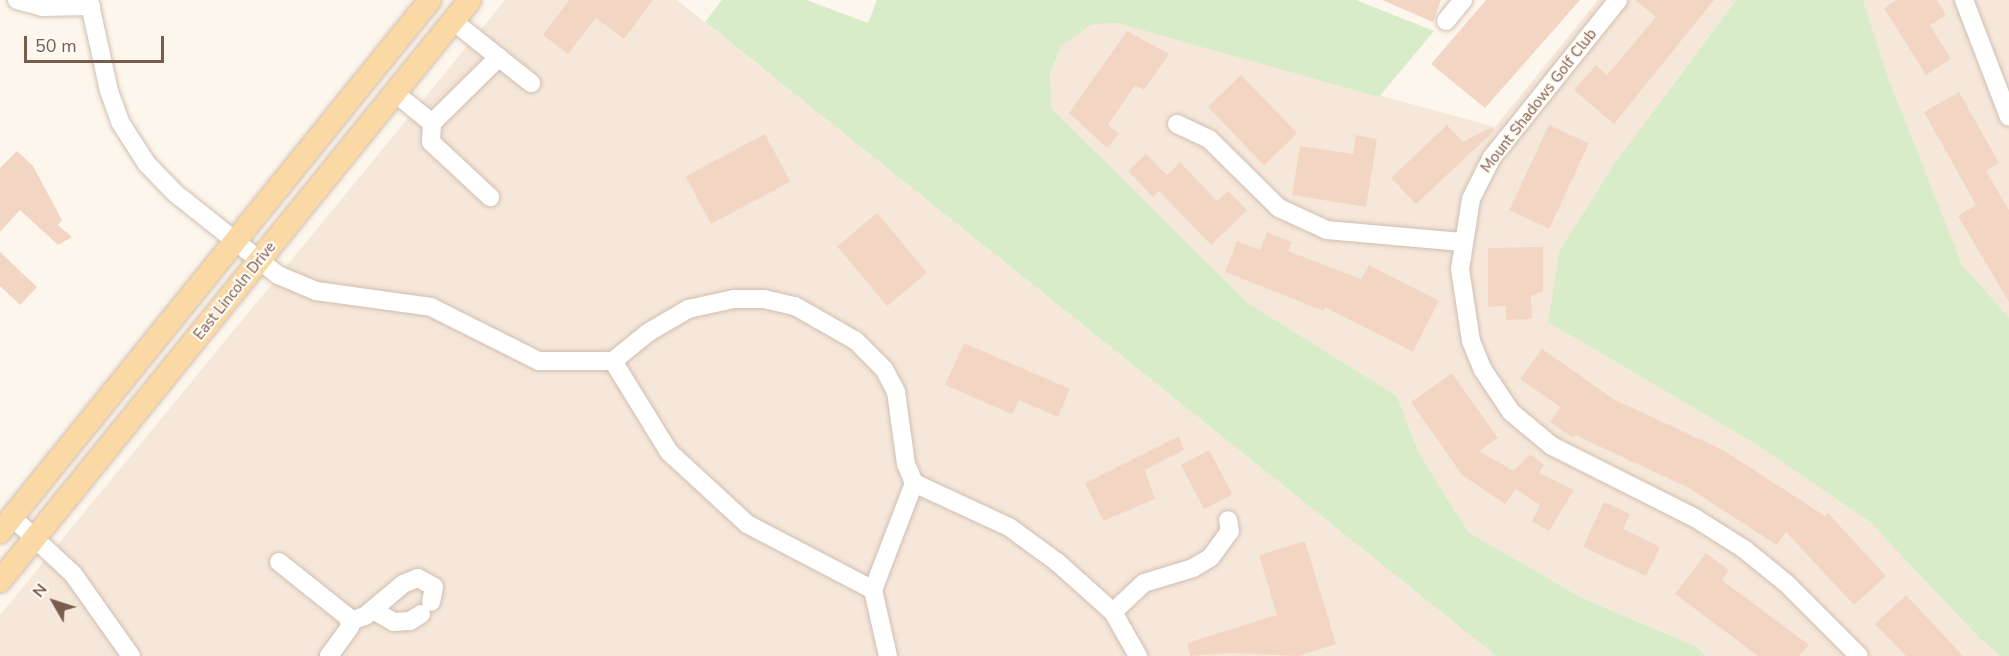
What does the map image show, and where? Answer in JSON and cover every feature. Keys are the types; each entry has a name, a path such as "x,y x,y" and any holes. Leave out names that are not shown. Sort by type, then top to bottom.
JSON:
{"main road":[{"name":"East Lincoln Drive","path":"6,525 430,0"},
{"name":"East Lincoln Drive","path":"0,581 470,0"}],"street":[{"path":"17,0 43,7 91,2 109,91 120,122 147,164 175,193 259,261 296,286 431,307 539,361 614,361 649,332 688,309 744,299 764,299 795,306 856,341 884,369 896,392 906,464 914,483 1009,527 1057,562 1113,612 1138,656"},
{"path":"1446,21 1462,0"},
{"name":"Mount Shadows Golf Club","path":"1618,0 1492,157 1471,199 1461,242 1463,306 1471,341 1483,370 1511,412 1577,461 1695,518 1744,549 1786,583 1859,656"},
{"path":"1964,0 2009,117"},
{"path":"453,21 531,83"},
{"path":"490,197 430,142 432,123 500,57"},
{"path":"394,93 432,123"},
{"path":"1178,124 1209,139 1279,208 1328,230 1461,242"},
{"path":"614,361 669,452 747,524 873,590"},
{"path":"888,656 873,590 914,483"},
{"path":"1113,612 1144,583 1193,568 1211,557 1230,531 1228,520"},
{"path":"6,525 36,537 73,574 131,656"},
{"path":"279,562 348,617 350,627 329,656"},
{"path":"349,622 373,610 403,584 418,578 434,587 426,608 410,621 394,622 373,610"}],"shaded area":[{"path":"505,0 677,0 1496,656 0,656 0,615"},
{"path":"1598,0 1736,0 1615,163 1559,251 1548,322 1757,445 1870,522 1979,638 2001,656 1707,656 1695,646 1584,599 1468,532 1419,453 1397,396 1248,303 1052,110 1050,75 1060,47 1091,25 1117,23 1495,127"},
{"path":"1863,0 2009,0 2009,318 1962,266 1889,80"}],"green space":[{"path":"722,0 806,0 868,23 877,0 1356,0 1434,31 1379,97 1117,23 1091,25 1060,47 1050,75 1052,109 1248,303 1397,396 1419,453 1468,532 1584,599 1695,646 1707,656 1496,656 705,22"},
{"path":"1736,0 1863,0 1889,80 1962,265 2009,318 2009,656 2001,656 1979,638 1870,522 1757,445 1548,322 1559,251 1615,163"}],"building":[{"path":"569,0 653,0 624,39 596,18 568,54 543,35"},
{"path":"1382,0 1441,0 1433,22"},
{"path":"1486,0 1580,0 1485,108 1431,64"},
{"path":"1635,0 1714,0 1614,124 1574,90 1596,65 1607,75 1656,17"},
{"path":"1896,0 1937,0 1946,15 1930,25 1951,59 1926,75 1884,8"},
{"path":"1127,31 1169,54 1144,90 1135,85 1108,125 1119,134 1107,148 1069,113"},
{"path":"1241,75 1297,133 1264,165 1208,107"},
{"path":"1959,92 1999,163 1986,171 2009,210 2009,302 1958,216 1976,205 1924,112"},
{"path":"1447,125 1463,142 1492,127 1494,131 1416,204 1391,178"},
{"path":"1549,125 1589,144 1549,229 1509,210"},
{"path":"765,134 790,182 711,224 686,176"},
{"path":"1356,135 1377,139 1366,207 1292,195 1300,146 1353,154"},
{"path":"17,151 33,166 62,220 58,225 72,237 58,245 20,210 0,232 0,168"},
{"path":"1146,154 1167,175 1180,162 1217,201 1228,191 1247,210 1211,245 1159,191 1153,197 1128,171"},
{"path":"877,213 927,273 887,306 837,246"},
{"path":"1267,232 1292,242 1288,251 1361,279 1369,265 1439,301 1413,352 1325,307 1324,311 1225,272 1237,241 1260,250"},
{"path":"1543,247 1543,291 1531,296 1532,319 1506,320 1506,306 1488,307 1488,248"},
{"path":"0,252 37,287 20,305 0,286"},
{"path":"964,343 1070,389 1058,417 1019,400 1012,414 945,385"},
{"path":"1542,349 1615,400 1723,450 1825,516 1828,513 1886,576 1854,605 1786,532 1777,545 1687,487 1575,435 1573,438 1550,422 1560,407 1520,379"},
{"path":"1452,373 1498,438 1479,451 1514,471 1530,454 1544,465 1539,473 1574,490 1549,531 1532,521 1540,505 1516,489 1505,504 1462,475 1411,402"},
{"path":"1179,436 1184,450 1145,470 1155,499 1103,521 1085,483"},
{"path":"1209,450 1232,494 1204,509 1181,465"},
{"path":"1604,502 1630,514 1623,529 1660,547 1646,576 1583,547"},
{"path":"1305,541 1336,644 1298,656 1229,653 1190,656 1187,643 1277,615 1259,555"},
{"path":"1706,553 1729,570 1722,580 1809,645 1799,656 1758,656 1675,594"},
{"path":"1906,595 1963,656 1906,656 1875,624"}]}
